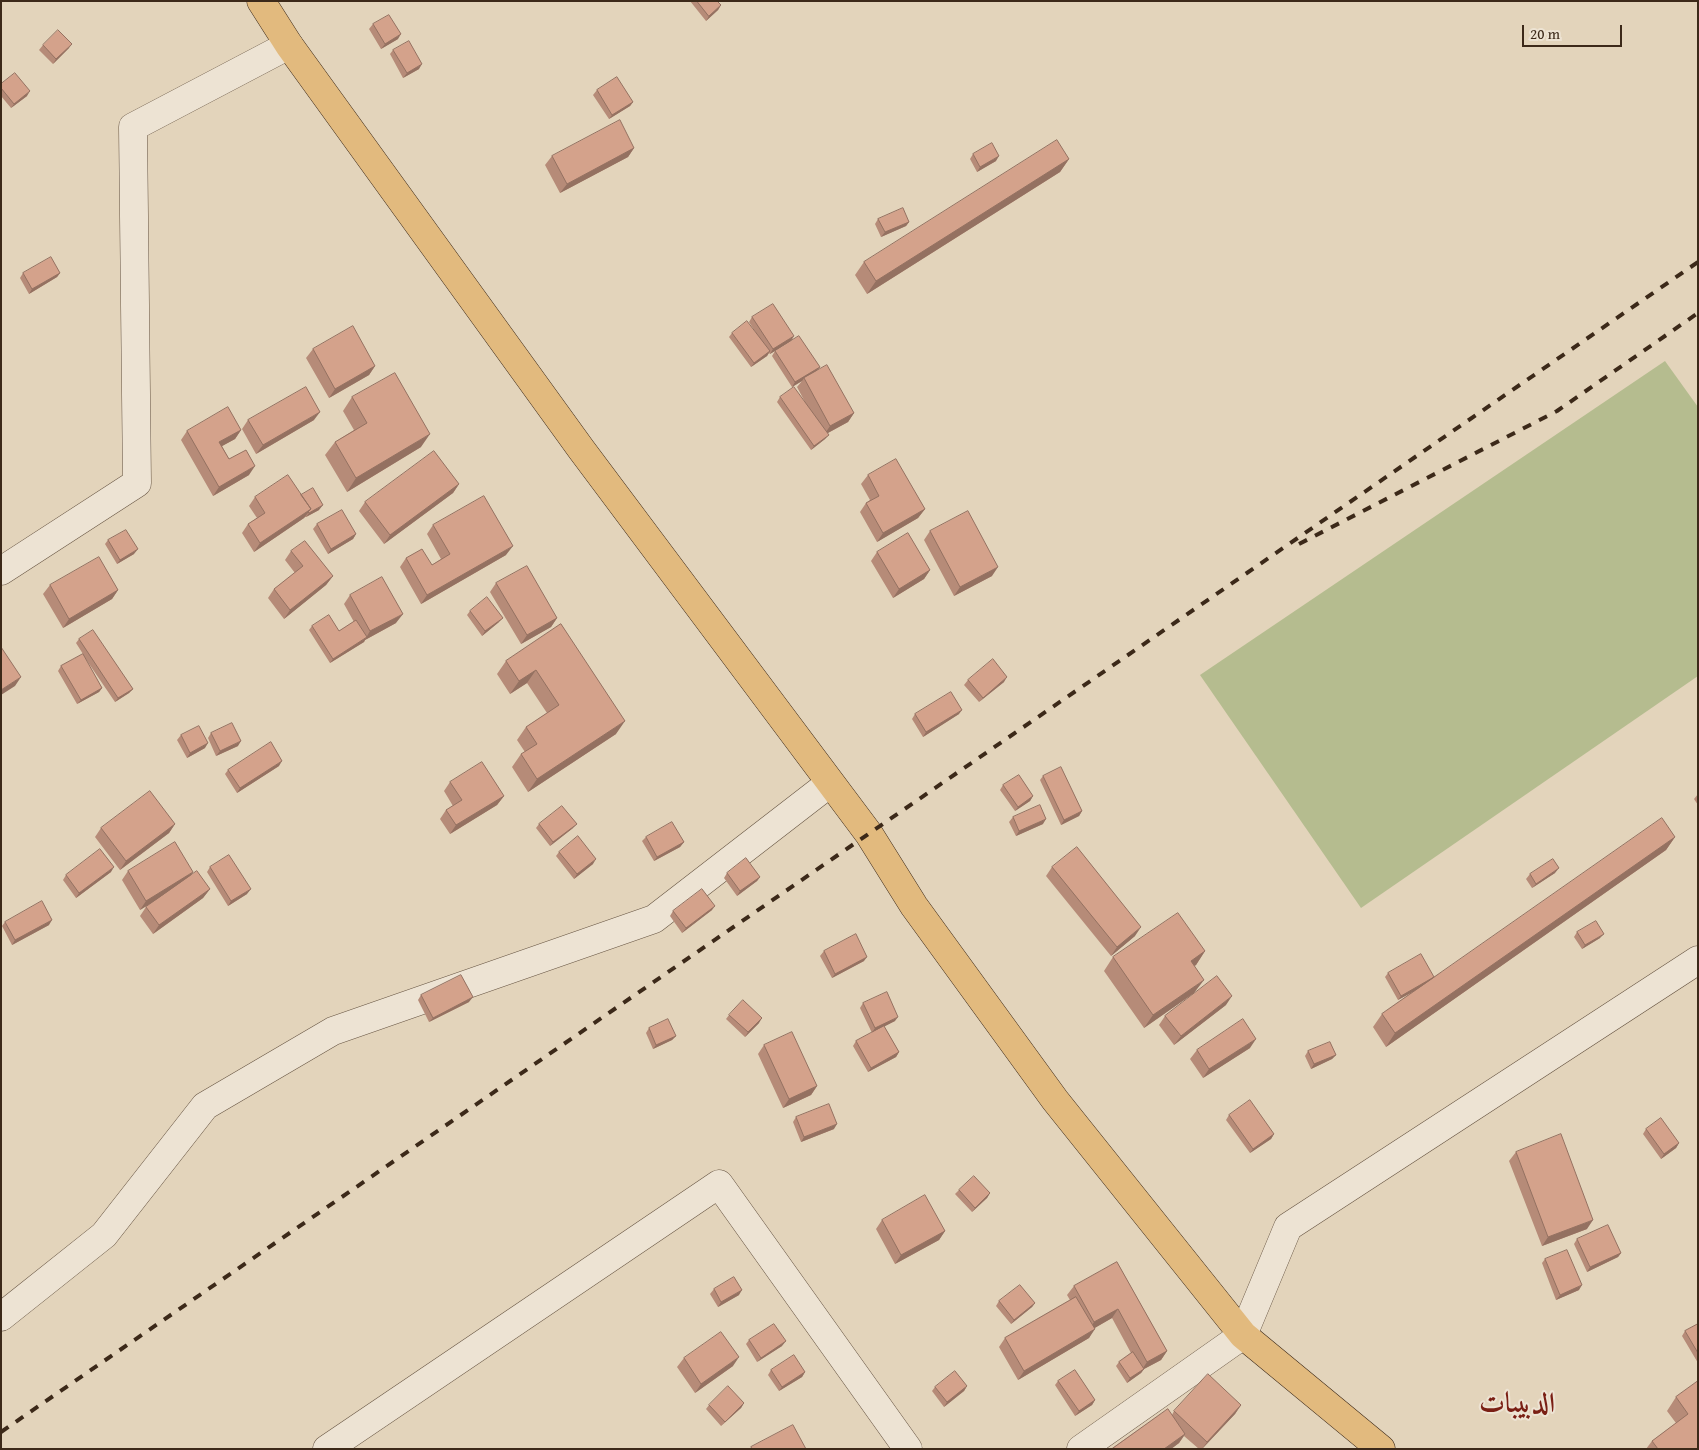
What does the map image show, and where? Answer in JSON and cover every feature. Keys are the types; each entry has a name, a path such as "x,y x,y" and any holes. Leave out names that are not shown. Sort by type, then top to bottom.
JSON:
{"main road":[{"path":"261,1 289,45 575,441 869,834 914,906 1055,1100 1243,1335 1381,1449"}],"street":[{"path":"1,571 137,483 133,127 289,45"},
{"path":"1,1317 104,1235 205,1106 333,1031 654,919 830,783"},
{"path":"1081,1449 1243,1335 1288,1227 1698,960"},
{"path":"327,1449 719,1184 908,1449"}],"green space":[{"path":"1665,361 1698,407 1698,676 1361,908 1200,675"}],"building":[{"path":"697,1 717,1 721,5 709,16"},
{"path":"389,15 401,34 385,44 373,24"},
{"path":"58,30 72,44 56,59 43,45"},
{"path":"409,41 422,64 407,73 393,50"},
{"path":"15,73 30,91 14,104 1,88 1,84"},
{"path":"617,77 633,102 612,115 597,90"},
{"path":"620,120 634,148 567,184 552,156"},
{"path":"1057,140 1069,159 876,281 864,262"},
{"path":"992,143 999,156 980,167 973,154"},
{"path":"903,208 909,222 885,232 878,219"},
{"path":"51,257 60,273 32,289 23,273"},
{"path":"773,304 794,336 773,349 752,317"},
{"path":"747,321 770,351 754,363 732,333"},
{"path":"353,326 375,366 335,389 313,349"},
{"path":"799,336 820,367 795,382 775,351"},
{"path":"827,365 854,413 830,426 804,378"},
{"path":"395,373 430,434 356,478 335,442 367,423 352,397"},
{"path":"306,387 320,412 263,445 248,420"},
{"path":"794,387 829,435 814,446 780,397"},
{"path":"228,407 241,430 219,442 229,459 246,450 255,466 219,487 187,431"},
{"path":"434,451 459,484 390,535 365,502"},
{"path":"896,459 925,509 883,533 866,503 879,496 868,475"},
{"path":"288,475 311,509 260,543 248,524 265,513 255,497"},
{"path":"313,488 323,505 309,513 311,509 301,495"},
{"path":"484,496 513,546 427,595 406,558 422,549 432,565 450,554 433,525"},
{"path":"342,510 356,534 331,549 317,524"},
{"path":"968,511 998,567 960,587 930,531"},
{"path":"126,530 138,549 120,560 108,540"},
{"path":"908,533 930,570 899,589 877,552"},
{"path":"305,541 333,576 290,610 274,589 303,566 291,551"},
{"path":"99,557 118,590 69,619 50,585"},
{"path":"527,566 557,618 527,635 496,583"},
{"path":"382,577 403,614 370,631 350,595"},
{"path":"487,597 503,618 485,631 470,611"},
{"path":"329,615 339,631 356,620 367,637 333,659 312,626"},
{"path":"561,624 625,721 537,779 521,754 537,744 526,727 559,705 536,670 519,681 506,661"},
{"path":"93,630 133,689 118,698 79,639"},
{"path":"1,647 21,677 1,690"},
{"path":"83,654 102,688 81,700 61,666"},
{"path":"993,659 1007,677 983,698 968,680"},
{"path":"951,692 962,710 926,732 915,714"},
{"path":"232,723 241,741 220,751 211,733"},
{"path":"199,726 208,743 190,753 181,735"},
{"path":"271,742 282,761 240,788 228,770"},
{"path":"482,762 504,796 456,825 446,810 462,800 450,782"},
{"path":"1061,767 1082,811 1064,820 1043,776"},
{"path":"1019,775 1033,796 1018,807 1003,785"},
{"path":"150,791 175,824 126,861 101,828"},
{"path":"1040,805 1046,819 1019,831 1013,817"},
{"path":"562,806 577,824 553,842 539,824"},
{"path":"1662,818 1675,837 1395,1033 1382,1014"},
{"path":"672,822 684,842 657,857 646,837"},
{"path":"578,836 596,859 577,874 559,852"},
{"path":"175,842 193,872 146,901 128,871"},
{"path":"1077,847 1141,927 1117,947 1052,867"},
{"path":"100,849 114,867 79,893 66,875"},
{"path":"229,855 251,889 231,901 210,867"},
{"path":"746,858 760,877 740,891 727,873"},
{"path":"1553,859 1559,868 1536,884 1530,874"},
{"path":"197,871 210,889 159,925 146,907"},
{"path":"702,889 715,906 686,928 673,911"},
{"path":"42,901 52,920 15,940 5,922"},
{"path":"1178,913 1205,951 1191,961 1204,980 1153,1015 1113,957"},
{"path":"1596,921 1604,934 1585,945 1577,932"},
{"path":"856,934 867,957 835,974 824,951"},
{"path":"1421,954 1434,977 1401,996 1388,973"},
{"path":"461,975 473,997 433,1018 421,995"},
{"path":"1217,976 1232,996 1181,1036 1165,1016"},
{"path":"887,992 898,1017 875,1028 863,1003"},
{"path":"743,1000 762,1018 748,1032 729,1015"},
{"path":"668,1019 676,1036 656,1045 649,1028"},
{"path":"1243,1019 1256,1039 1209,1069 1197,1050"},
{"path":"884,1026 899,1052 871,1068 856,1041"},
{"path":"792,1032 817,1086 789,1099 764,1045"},
{"path":"1330,1042 1336,1055 1314,1064 1308,1051"},
{"path":"1250,1100 1274,1134 1253,1149 1229,1115"},
{"path":"829,1104 837,1124 804,1137 796,1117"},
{"path":"1661,1118 1679,1143 1664,1154 1646,1129"},
{"path":"1561,1134 1593,1220 1548,1237 1516,1152"},
{"path":"974,1176 990,1193 975,1208 959,1190"},
{"path":"925,1195 945,1231 901,1255 882,1220"},
{"path":"1608,1225 1621,1253 1590,1267 1577,1239"},
{"path":"1567,1250 1582,1285 1560,1295 1545,1259"},
{"path":"1117,1262 1167,1351 1147,1362 1118,1309 1094,1322 1074,1286"},
{"path":"734,1277 742,1290 721,1302 714,1289"},
{"path":"1020,1285 1035,1303 1014,1320 999,1301"},
{"path":"1076,1297 1095,1329 1024,1371 1005,1338"},
{"path":"774,1324 786,1341 761,1358 749,1340"},
{"path":"1698,1324 1698,1353 1685,1331"},
{"path":"721,1332 739,1357 701,1384 684,1358"},
{"path":"1133,1352 1144,1369 1130,1378 1119,1362"},
{"path":"794,1355 805,1372 782,1387 771,1370"},
{"path":"1075,1370 1095,1400 1079,1411 1058,1381"},
{"path":"955,1371 967,1386 947,1402 935,1387"},
{"path":"1208,1374 1241,1405 1207,1442 1174,1411"},
{"path":"1698,1381 1698,1449 1658,1449 1652,1441 1688,1414 1676,1397"},
{"path":"728,1386 744,1403 725,1422 709,1405"},
{"path":"1168,1409 1185,1434 1164,1449 1112,1449"},
{"path":"793,1425 806,1449 752,1449 751,1447"}],"railway":[{"path":"1,1432 1698,262"},
{"path":"1299,544 1557,411 1698,313"}],"district":[{"name":"الدبيبات","path":"1517,1405"}]}
